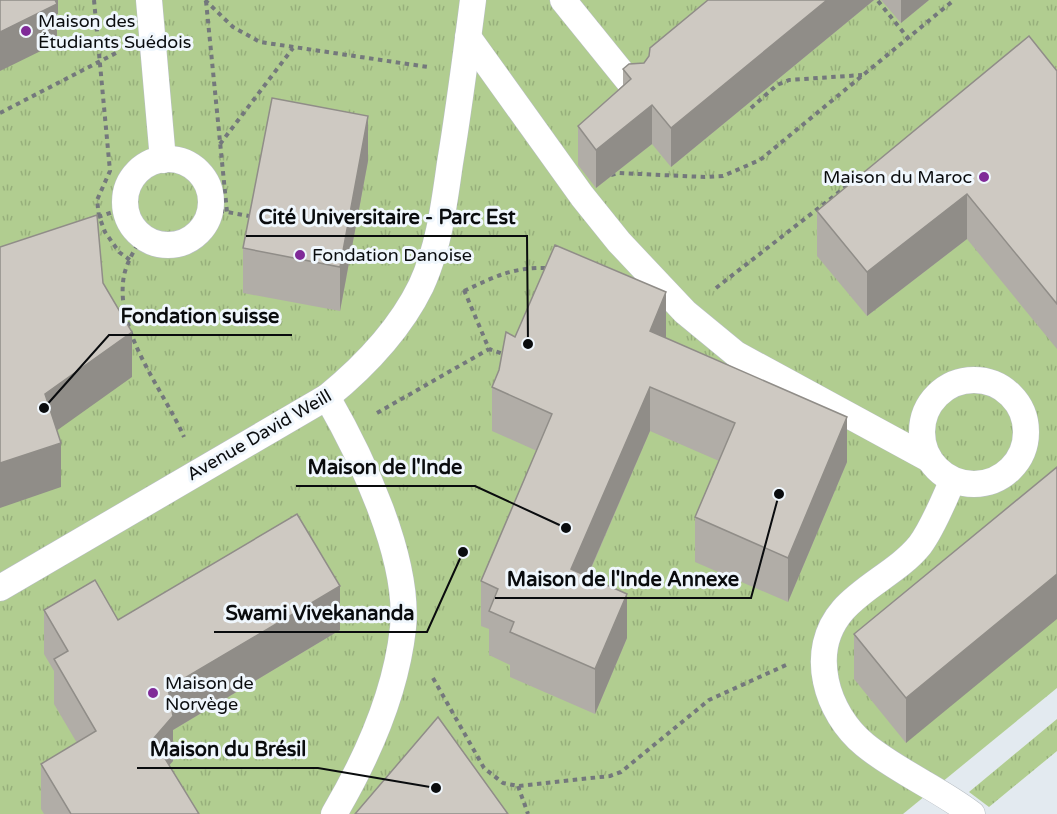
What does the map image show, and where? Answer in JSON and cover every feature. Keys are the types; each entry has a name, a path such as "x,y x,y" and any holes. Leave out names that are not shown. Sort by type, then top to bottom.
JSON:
{"lane":[{"path":"149,0 163,160"},
{"name":"Avenue David Weill","path":"0,588 327,397 356,374 401,321 421,286 440,234 473,0"},
{"path":"563,0 635,89"},
{"path":"468,37 582,196 619,242 685,312 736,354 929,459 953,480 970,485 987,483 1010,470 1024,448 1027,431 1024,414 1015,399 1002,387 986,381 968,380 952,385 937,395 927,408 922,425 923,442 929,459"},
{"path":"163,160 184,163 203,176 219,211 200,232 184,242 165,246 142,237 134,229 125,208 130,182 138,171 149,164 163,160"},
{"path":"327,397 346,430 384,519 396,563 403,626 396,666 372,740 334,814"},
{"path":"953,480 920,545 842,612 825,647 827,691 834,707 852,733 885,759 947,795 972,814"}],"path":[{"path":"94,0 110,171 97,200 99,216 105,232 119,252 130,260"},
{"path":"206,0 233,27 260,42 463,73"},
{"path":"206,0 220,144 219,211 257,218"},
{"path":"582,196 599,182 618,173 705,177 723,176 745,167 770,152 954,0"},
{"path":"878,1 908,38"},
{"path":"0,113 152,36"},
{"path":"220,144 293,48"},
{"path":"751,108 777,85 789,80 863,75"},
{"path":"685,312 861,175"},
{"path":"88,220 125,208"},
{"path":"440,234 489,349 515,358"},
{"path":"142,237 130,260 122,284 124,307 155,387 177,421 199,470"},
{"path":"464,291 506,271 524,267 559,268"},
{"path":"346,430 489,349"},
{"path":"403,626 480,762 496,779 518,786 610,776 621,772 710,700 825,647"},
{"path":"518,786 528,814"}],"green space":[{"path":"0,0 1057,0 1057,688 903,814 0,814"},
{"path":"1057,719 1057,751 989,807 969,792"}],"building":[{"path":"0,0 55,0 57,4 0,32"},
{"path":"708,0 827,0 671,128 652,105 596,150 578,126 631,79 623,69 629,64 644,63 649,56 650,48"},
{"name":"Maison du Maroc","path":"1029,36 1057,71 1057,304 967,194 867,272 817,211"},
{"name":"Fondation Danoise","path":"272,98 368,116 340,267 243,248"},
{"path":"97,215 103,283 132,332 45,394 61,443 0,463 0,247"},
{"path":"555,245 666,292 650,331 847,417 788,558 695,517 735,423 650,387 571,569 627,594 595,669 510,632 514,622 489,611 498,589 481,581 552,414 492,387 499,370 506,332 515,337"},
{"path":"1057,467 1057,574 906,698 854,634"},
{"path":"297,514 340,586 168,688 173,716 153,739 199,814 71,814 41,764 96,731 54,659 68,651 44,610 95,580 118,620"},
{"path":"438,717 508,814 355,814"}],"place":[{"name":"Maison des Étudiants Suédois","path":"26,31"},
{"name":"Maison du Maroc","path":"984,177"},
{"name":"Fondation Danoise","path":"300,255"},
{"name":"Cité Universitaire - Parc Est","path":"528,344"},
{"name":"Fondation suisse","path":"44,408"},
{"name":"Maison de l'Inde Annexe","path":"779,494"},
{"name":"Maison de l'Inde","path":"566,528"},
{"name":"Swami Vivekananda","path":"463,552"},
{"name":"Maison de Norvège","path":"153,693"},
{"name":"Maison du Brésil","path":"436,788"}]}
